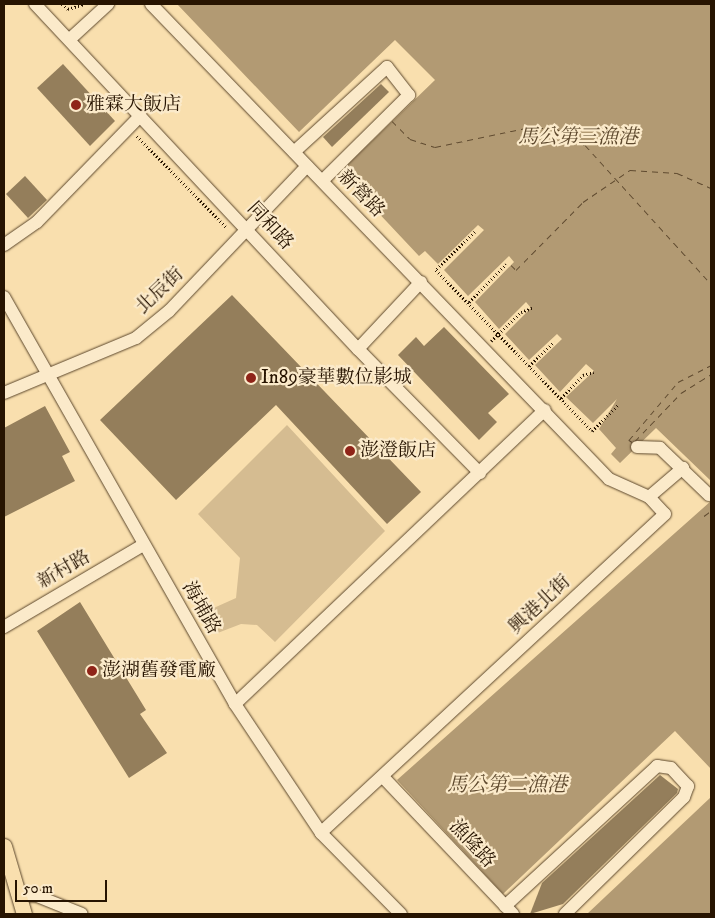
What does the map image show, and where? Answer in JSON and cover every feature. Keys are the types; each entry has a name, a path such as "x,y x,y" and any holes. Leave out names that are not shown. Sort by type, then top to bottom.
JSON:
{"main road":[{"path":"4,846 23,914"}],"street":[{"name":"同和路","path":"35,4 70,39 358,349 480,473"},
{"path":"70,39 108,4"},
{"name":"新營路","path":"151,4 545,410"},
{"path":"294,152 387,67 409,90 406,100 390,119 322,181"},
{"path":"4,245 37,222 140,116"},
{"name":"北辰街","path":"4,393 136,338 248,230 307,166"},
{"path":"358,349 421,282"},
{"name":"海埔路","path":"4,297 143,546 235,704 321,833 394,912"},
{"path":"235,704 545,410"},
{"name":"興港北街","path":"321,833 665,514 649,497 609,479 545,410"},
{"path":"637,446 660,448 709,495"},
{"path":"649,497 683,468"},
{"name":"新村路","path":"4,627 143,546"},
{"path":"509,910 657,766 671,768 688,786 684,797 566,914"},
{"name":"漁隆路","path":"383,777 509,910"},
{"path":"19,895 37,896 82,914"}],"path":[{"path":"62,4 68,9 84,4"},
{"path":"137,136 226,227"},
{"path":"476,232 436,270 592,431 618,405"},
{"path":"469,302 506,264"},
{"path":"500,336 521,312 532,308"},
{"path":"529,366 554,342"},
{"path":"560,398 583,374 594,372"}],"shaded area":[{"path":"287,425 385,531 275,642 257,625 241,624 215,634 207,611 236,598 240,558 198,514"}],"water":[{"name":"馬公第三漁港","path":"177,4 711,4 711,481 656,428 620,463 611,454 616,448 599,429 617,399 593,423 566,397 594,371 586,364 560,392 535,365 562,339 557,334 529,360 505,334 531,308 526,302 499,329 475,302 514,262 509,256 468,296 444,270 484,230 478,225 438,264 425,251 419,256 340,172 435,80 395,40 299,132"},
{"name":"馬公第二漁港","path":"711,501 711,769 675,731 503,894 397,780"},
{"path":"711,797 711,914 587,914"}],"building":[{"name":"雅霖大飯店","path":"63,64 115,121 90,146 37,88"},
{"path":"381,84 389,92 332,147 323,137"},
{"path":"25,176 47,200 28,218 6,194"},
{"path":"232,295 421,492 387,524 276,405 176,500 100,420"},
{"path":"444,327 509,394 488,413 497,422 479,440 398,355 416,337 424,346"},
{"path":"45,406 70,452 62,456 75,481 4,517 4,428"},
{"name":"澎湖舊發電廠","path":"80,602 146,710 140,714 167,753 129,778 37,631"},
{"path":"660,775 678,789 677,793 563,904 530,914 542,883"}],"ferry route":[{"path":"392,121 410,139 435,147 526,128 555,128 585,145 711,284"},
{"path":"511,265 516,270 583,202 630,170 677,173 711,188"},
{"path":"632,442 629,440 678,382 711,365"},
{"path":"635,441 681,393 711,374"},
{"path":"704,516 711,511"}],"place":[{"name":"雅霖大飯店","path":"76,105"},
{"name":"In89豪華數位影城","path":"251,378"},
{"name":"澎澄飯店","path":"350,451"},
{"name":"澎湖舊發電廠","path":"92,671"}]}
